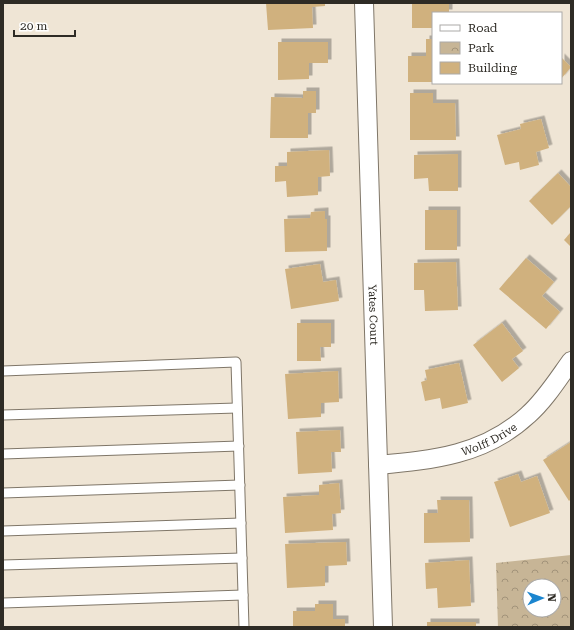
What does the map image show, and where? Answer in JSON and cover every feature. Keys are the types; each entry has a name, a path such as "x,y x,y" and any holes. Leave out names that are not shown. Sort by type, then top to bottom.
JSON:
{"street":[{"name":"Yates Court","path":"364,3 384,627"},
{"name":"Wolff Drive","path":"378,465 423,461 481,446 504,433 528,415 548,392 571,361"}],"lane":[{"path":"3,370 236,362 244,627"},
{"path":"3,415 237,408"},
{"path":"3,454 239,446"},
{"path":"3,493 240,485"},
{"path":"3,531 241,523"},
{"path":"3,565 242,558"},
{"path":"3,603 243,595"}],"green space":[{"path":"571,555 571,627 498,627 496,563"}],"building":[{"path":"266,3 325,3 325,6 312,7 313,28 268,30"},
{"path":"412,3 449,3 449,12 432,12 432,28 412,28"},
{"path":"426,39 432,39 432,82 408,82 408,56 426,56"},
{"path":"278,42 328,42 328,63 309,63 309,79 278,80"},
{"path":"562,58 571,67 562,78"},
{"path":"303,91 316,91 316,113 308,113 308,138 270,138 271,97 303,98"},
{"path":"410,93 433,93 433,103 455,103 456,140 410,140"},
{"path":"541,119 549,148 536,152 539,165 520,170 519,162 505,165 497,135 521,129 520,124"},
{"path":"329,150 330,176 318,177 318,195 287,197 286,181 275,182 275,166 287,166 287,152"},
{"path":"458,154 458,191 429,191 428,178 414,179 414,155"},
{"path":"558,173 571,187 571,206 552,225 529,201"},
{"path":"425,210 457,210 457,250 425,250"},
{"path":"325,211 325,219 327,219 327,251 285,252 284,219 310,218 311,212"},
{"path":"571,232 571,247 564,240"},
{"path":"526,258 554,282 542,296 560,312 546,329 499,289"},
{"path":"456,262 458,310 425,311 424,290 414,290 414,263"},
{"path":"320,264 323,282 336,280 339,301 291,309 285,269"},
{"path":"297,323 331,323 331,347 320,347 321,361 297,361"},
{"path":"502,323 523,351 512,359 519,368 502,382 473,345"},
{"path":"459,363 468,403 442,409 440,398 425,401 421,382 427,380 425,370"},
{"path":"338,371 339,402 321,403 321,417 288,419 285,374"},
{"path":"340,430 341,452 331,452 332,472 298,474 296,432"},
{"path":"571,442 571,499 569,501 543,460"},
{"path":"518,474 521,482 537,476 550,513 510,527 494,482"},
{"path":"339,483 341,513 332,514 333,530 285,533 283,497 319,495 319,485"},
{"path":"437,500 469,500 470,542 424,543 424,513 438,513"},
{"path":"346,542 347,565 325,566 325,586 287,588 285,544"},
{"path":"469,560 471,606 438,608 437,588 426,589 425,563"},
{"path":"315,604 333,604 333,619 345,619 345,627 293,627 293,611 315,611"},
{"path":"427,622 476,622 476,627 427,627"}]}
